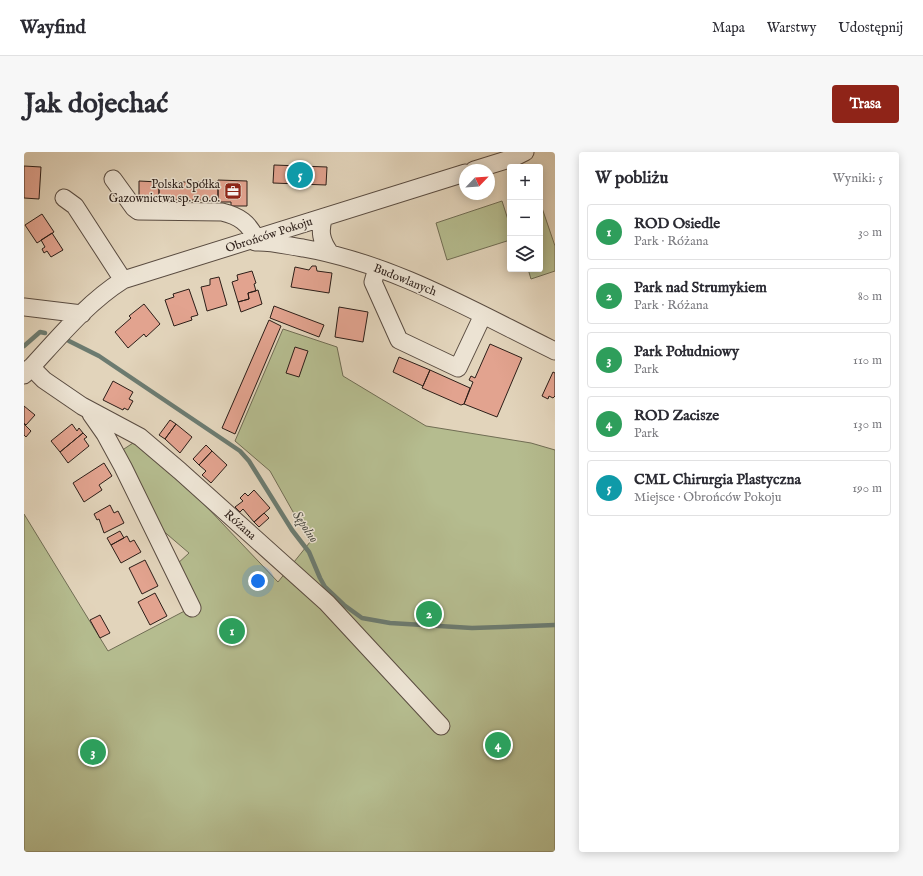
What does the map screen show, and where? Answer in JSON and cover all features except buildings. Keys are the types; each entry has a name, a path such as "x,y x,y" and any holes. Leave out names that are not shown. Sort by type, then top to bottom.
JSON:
{"street":[{"path":"490,164 518,154"},
{"name":"Obrońców Pokoju","path":"28,371 82,314 109,289 123,280 459,175"},
{"path":"114,179 134,208 138,211 222,212 233,214 247,223 250,241"},
{"path":"64,198 75,206 123,280"},
{"path":"324,217 321,233 323,242 330,253"},
{"path":"301,224 302,238 310,249"},
{"name":"Budowlanych","path":"250,241 330,253 405,278 555,351"},
{"path":"377,268 373,282 399,340 458,368 483,315"},
{"path":"24,307 82,314"},
{"name":"Różana","path":"28,371 88,409 140,438 180,471 327,603 380,658 441,726"},
{"name":"Różana","path":"88,409 106,434 192,608"}],"green space":[{"path":"502,201 507,217 507,241 447,260 436,223"},
{"path":"543,211 555,246 555,271 531,279 529,272 543,272"},
{"path":"283,329 337,347 343,376 426,426 531,443 555,450 555,852 24,852 24,514 108,651 196,605 176,565 189,553 161,529 121,451 136,441 184,483 278,582 310,542 270,471 235,441"}],"waterway":[{"name":"Sępolno","path":"24,346 40,332 45,333"},
{"name":"Sępolno","path":"69,341 99,356 240,451 249,461 292,530 309,552 325,587 344,605 362,618 390,623 472,628 555,625"}],"place":[{"name":"CML Chirurgia Plastyczna","path":"300,175"},
{"name":"Polska Spółka Gazownictwa sp. z o.o.","path":"233,191"},
{"name":"Park nad Strumykiem","path":"429,614"},
{"name":"ROD Osiedle","path":"232,631"},
{"name":"ROD Zacisze","path":"498,745"},
{"name":"Park Południowy","path":"93,752"}]}
